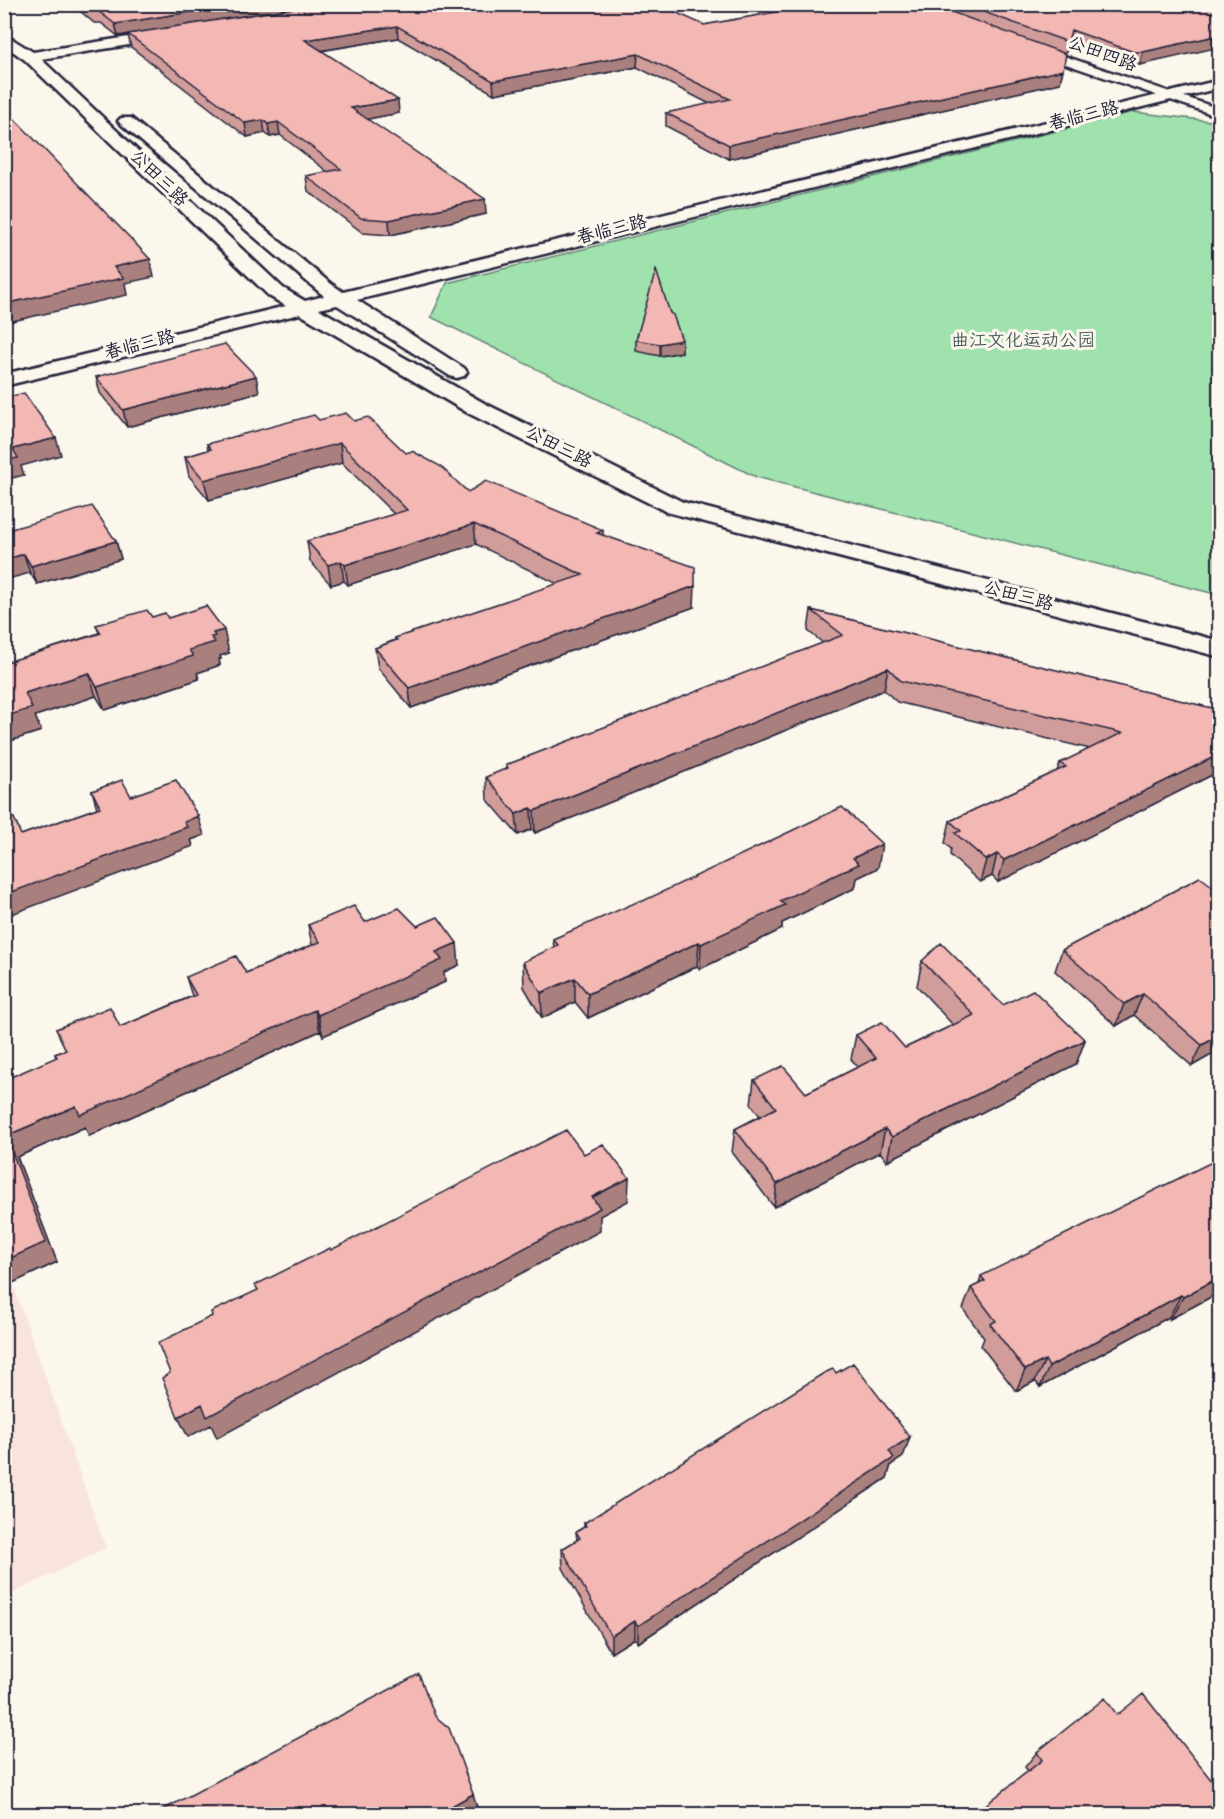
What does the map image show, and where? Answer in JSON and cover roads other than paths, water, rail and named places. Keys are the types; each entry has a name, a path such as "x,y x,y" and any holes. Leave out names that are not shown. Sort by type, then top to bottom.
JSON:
{"street":[{"path":"35,53 323,7"},
{"name":"公田三路","path":"4,16 35,53 293,302 476,408 675,507 1220,649"},
{"name":"公田三路","path":"4,38 35,53 331,293 470,379"},
{"name":"公田四路","path":"1017,44 1220,113"},
{"name":"春临三路","path":"4,364 331,293 1159,94 1220,76"},
{"name":"春临三路","path":"1159,94 1220,84"},
{"name":"春临三路","path":"4,380 293,302"},
{"name":"公田三路","path":"490,392 608,451"},
{"name":"公田三路","path":"683,488 693,493 1185,619"}],"park label":[{"name":"曲江文化运动公园","path":"1023,342"}]}
